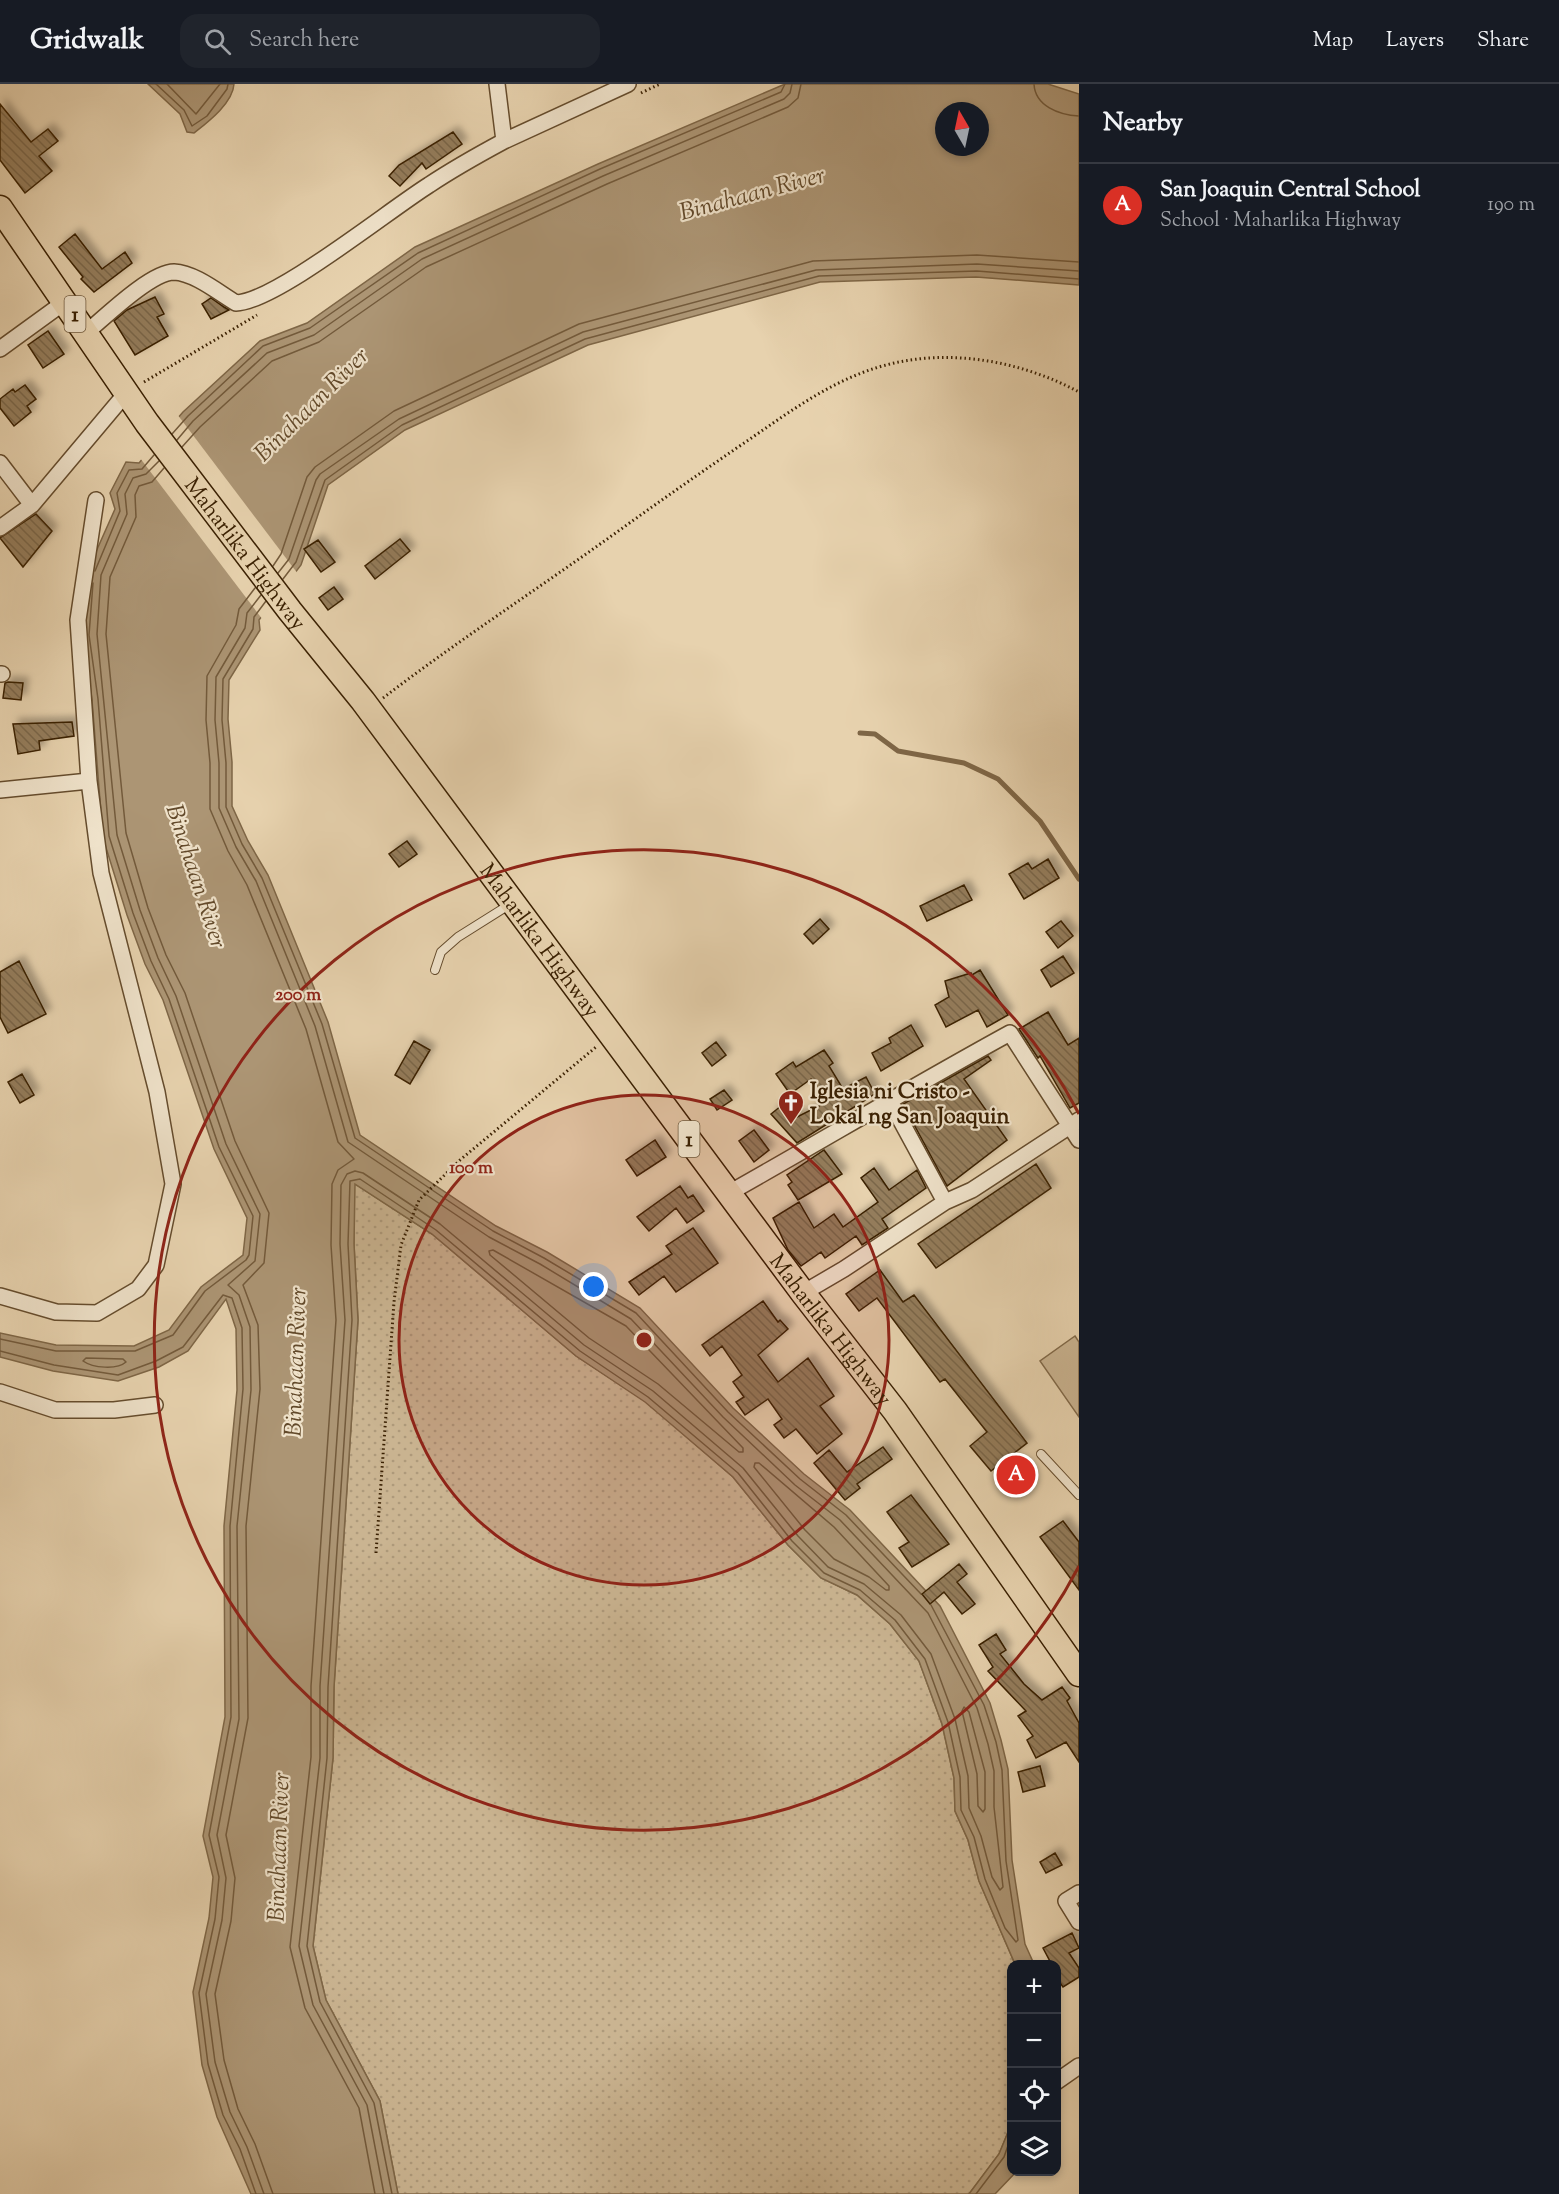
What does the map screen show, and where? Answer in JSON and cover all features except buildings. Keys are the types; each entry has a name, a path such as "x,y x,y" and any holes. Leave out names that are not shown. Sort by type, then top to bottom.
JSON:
{"highway":[{"name":"Maharlika Highway","path":"2,214 66,301 147,423 368,708 803,1293 895,1411 1076,1663"}],"street":[{"path":"497,84 504,141"},
{"path":"87,332 158,276 173,272 197,280 236,303 257,299 319,260 428,185 504,141 628,84"},
{"path":"0,349 66,301"},
{"path":"0,528 32,505 127,392"},
{"path":"0,463 32,505"},
{"path":"0,1296 56,1312 97,1313 138,1289 156,1265 173,1185 157,1092 101,873 89,781 78,620 96,500"},
{"path":"0,790 89,781"},
{"path":"729,1193 866,1115 889,1099 1011,1033 1074,1123 1079,1140"},
{"path":"889,1099 945,1202"},
{"path":"803,1293 844,1269 945,1202 972,1190 1074,1123"},
{"path":"0,1392 55,1410 114,1410 155,1405"},
{"path":"1079,1893 1066,1901 1079,1922"},
{"path":"1061,2079 1079,2066"}],"lane":[{"path":"435,970 441,952 458,938 513,903"},
{"path":"1041,1454 1079,1495"}],"path":[{"path":"368,708 663,499 829,385 885,365 919,358 954,358 1003,363 1041,373 1079,392"},
{"path":"376,1553 394,1302 401,1245 419,1200 460,1160 611,1034"}],"shaded area":[{"path":"354,1183 432,1234 576,1356 645,1401 733,1477 788,1545 821,1578 857,1595 890,1624 919,1661 942,1724 954,1778 955,1811 968,1840 979,1881 1013,1960 1007,1960 1007,2135 999,2154 969,2194 398,2194 380,2101 326,2000 313,1946 333,1758 334,1687 358,1320"},
{"path":"1075,1336 1079,1342 1079,1417 1040,1361"}],"water":[{"path":"148,84 234,84 233,91 225,105 194,133 187,132 180,114"},
{"name":"Binahaan River","path":"785,84 1048,84 1079,94 1079,285 976,277 820,282 588,345 405,430 328,485 301,565 259,620 260,630 229,680 228,719 232,762 232,806 248,841 268,875 328,1022 360,1135 496,1226 547,1252 640,1308 733,1408 804,1474 850,1510 940,1606 990,1703 1001,1740 1008,1769 1012,1860 1025,1944 1032,1960 1013,1960 979,1881 968,1840 955,1811 954,1778 942,1724 919,1661 890,1624 857,1595 821,1578 788,1545 733,1477 645,1402 576,1356 432,1234 355,1184 354,1244 358,1320 334,1687 333,1758 313,1946 326,2000 380,2101 398,2194 251,2194 217,2117 202,2065 193,1992 209,1918 213,1877 203,1836 225,1717 224,1526 237,1390 236,1329 226,1299 188,1351 159,1367 118,1381 53,1371 0,1357 0,1333 56,1345 134,1346 169,1330 201,1287 243,1255 247,1218 214,1149 163,1000 145,964 127,915 103,838 92,700 83,635 87,572 115,509 110,493 126,462 139,463 183,412 260,341 307,323 415,247 598,164"},
{"path":"1007,2135 1007,2176 1012,2176 995,2194 969,2194 999,2154"}],"pier":[{"path":"177,414 298,574 263,620 140,458"}],"waterway":[{"path":"860,733 875,734 898,751 964,763 998,779 1040,821 1079,879"}],"place":[{"name":"Iglesia ni Cristo - Lokal ng San Joaquin","path":"791,1126"},
{"name":"San Joaquin Central School","path":"1016,1475"}]}
